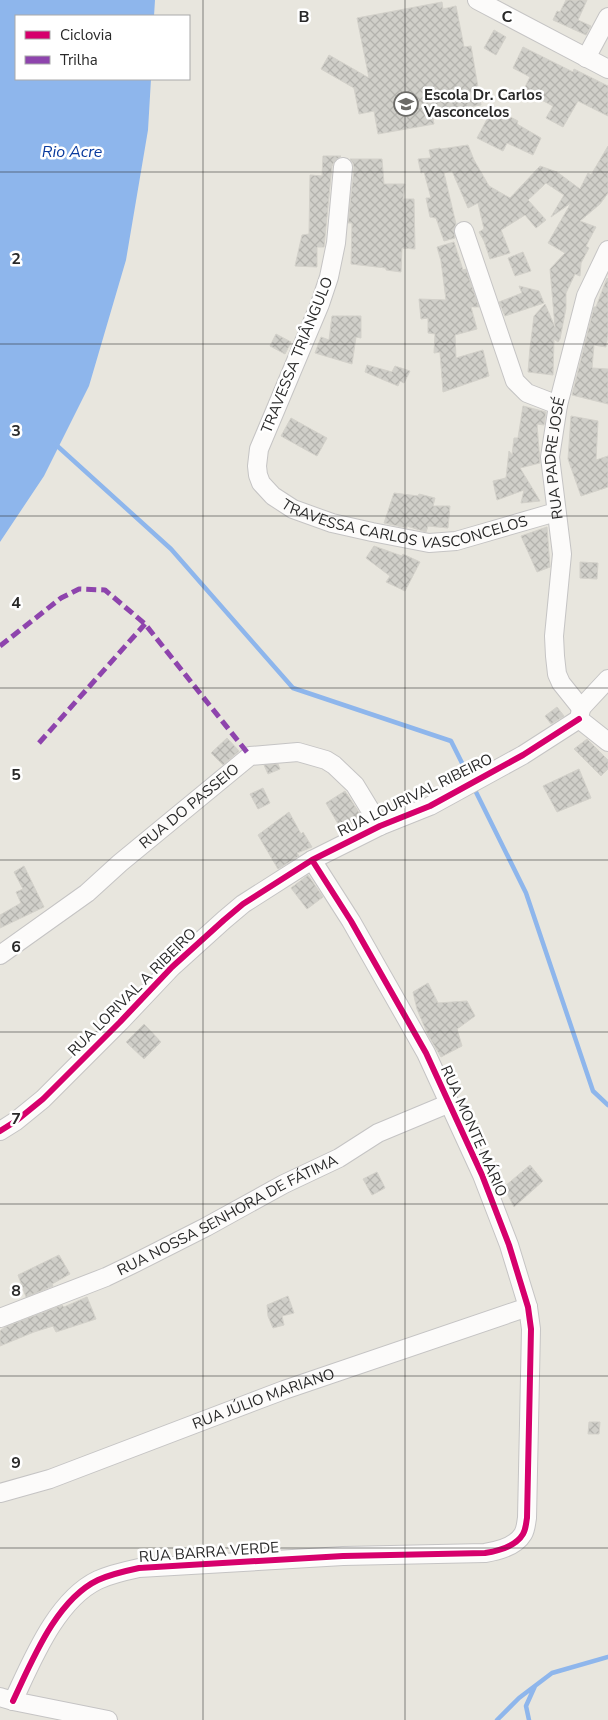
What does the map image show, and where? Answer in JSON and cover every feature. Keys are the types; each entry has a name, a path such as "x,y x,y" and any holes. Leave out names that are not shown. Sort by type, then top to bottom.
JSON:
{"street":[{"path":"477,0 608,69"},
{"path":"586,58 608,18"},
{"name":"TRAVESSA TRIÂNGULO","path":"261,483 257,466 260,450 320,304 329,277 336,243 344,167"},
{"path":"464,231 515,381 527,393 558,405"},
{"name":"RUA PADRE JOSÉ","path":"608,250 586,296 558,405 550,458 562,554 554,636 554,656 557,674 580,714 608,742"},
{"name":"TRAVESSA CARLOS VASCONCELOS","path":"261,483 279,501 293,509 324,520 372,532 429,543 456,541 556,512"},
{"name":"RUA LOURIVAL RIBEIRO","path":"312,860 380,826 430,806 523,755 580,714 608,679"},
{"name":"RUA DO PASSEIO","path":"0,955 87,893 120,863 250,756 298,752 326,760 334,765 354,785 380,826"},
{"name":"RUA MONTE MÁRIO","path":"312,860 351,921 426,1053 482,1175 509,1245 528,1307 531,1348 527,1518 525,1528 523,1535 518,1540 502,1550 474,1554"},
{"name":"RUA LORIVAL A RIBEIRO","path":"0,1131 16,1121 43,1099 172,967 224,920 257,895 312,860"},
{"name":"RUA NOSSA SENHORA DE FÁTIMA","path":"0,1318 123,1269 206,1228 284,1184 339,1158 378,1133 450,1103"},
{"name":"RUA JÚLIO MARIANO","path":"0,1493 50,1479 284,1390 528,1307"},
{"name":"RUA BARRA VERDE","path":"7,1699 56,1619 80,1592 97,1581 118,1573 139,1568 344,1556 474,1554"},
{"path":"7,1699 108,1720"}],"water":[{"name":"Rio Acre","path":"0,0 155,0 154,15 15,15 15,80 151,80 148,130 126,260 89,386 44,476 0,542"}],"building":[{"path":"566,0 587,0 578,20 591,26 586,35 553,20 557,11 560,12"},
{"path":"442,2 443,9 456,6 464,47 471,46 481,105 432,113 434,124 378,134 374,111 359,114 354,88 321,69 329,55 369,78 357,18"},
{"path":"494,30 506,37 496,55 484,48"},
{"path":"523,47 573,72 574,69 608,86 608,116 578,101 563,127 546,118 553,106 524,89 530,77 513,68"},
{"path":"493,108 518,121 517,124 541,138 533,155 507,143 503,151 477,138"},
{"path":"468,145 489,186 510,198 540,166 557,172 580,189 588,173 591,175 608,146 608,193 600,204 580,221 596,227 586,246 589,248 581,263 580,276 575,274 566,293 566,308 560,339 558,342 554,339 553,375 528,372 530,348 534,316 545,304 555,327 550,269 565,253 548,243 571,203 551,217 564,195 546,183 528,200 546,220 536,228 525,215 501,230 510,253 490,259 479,232 484,229 478,203 468,208 452,171 444,173 456,224 454,229 455,238 444,241 436,218 430,217 426,198 431,198 424,172 421,173 418,159 431,158 429,150"},
{"path":"323,156 341,156 332,166 324,247 317,247 317,267 295,266 302,235 309,234 310,175 322,176"},
{"path":"350,159 382,159 384,184 405,184 403,199 414,199 415,249 402,248 401,272 386,270 386,268 351,264 352,223 348,223 354,168"},
{"path":"454,242 463,270 466,269 479,307 471,307 477,329 455,335 456,358 483,350 489,376 443,392 440,352 434,353 435,334 428,333 428,318 421,319 419,299 446,300 441,261 437,247"},
{"path":"523,252 531,271 515,276 508,258"},
{"path":"607,278 608,335 606,347 594,345 592,368 608,369 608,404 572,395 594,307 596,307"},
{"path":"519,286 539,291 544,303 505,316 499,302 522,293"},
{"path":"332,316 361,316 361,338 356,337 352,364 315,353 321,337 329,340"},
{"path":"276,334 291,342 285,354 270,346"},
{"path":"367,365 392,372 395,366 410,371 404,383 400,381 398,386 365,372"},
{"path":"523,406 546,412 544,425 537,424 540,463 520,468 540,501 521,503 524,490 497,500 493,481 506,478 509,451 512,455 514,438 518,438"},
{"path":"571,416 598,421 596,460 608,456 608,487 581,496 568,459"},
{"path":"291,418 327,438 317,456 281,436"},
{"path":"394,493 418,496 419,494 435,498 433,506 450,506 448,528 428,526 426,532 407,526 407,528 384,523"},
{"path":"547,527 550,567 537,572 521,536"},
{"path":"374,546 402,556 403,554 420,562 405,591 386,582 390,576 366,558"},
{"path":"580,562 598,563 597,579 580,578"},
{"path":"557,707 564,716 551,724 545,716"},
{"path":"227,738 239,751 223,765 211,753"},
{"path":"587,739 608,760 608,769 601,776 574,749"},
{"path":"278,764 280,769 268,774 264,765"},
{"path":"579,769 591,798 557,812 543,786"},
{"path":"263,788 270,803 258,809 250,794"},
{"path":"345,791 364,820 354,826 351,823 341,829 326,803"},
{"path":"289,812 301,834 303,832 312,847 297,853 299,856 278,869 258,835"},
{"path":"24,866 44,907 0,928 0,915 21,903 16,892 23,889 14,872"},
{"path":"308,875 323,897 307,909 291,888"},
{"path":"428,983 438,1003 467,1001 475,1016 457,1029 462,1046 441,1057 428,1035 417,1009 413,992"},
{"path":"144,1024 161,1042 144,1059 126,1042"},
{"path":"530,1165 543,1181 514,1207 504,1187"},
{"path":"377,1172 385,1188 372,1195 363,1179"},
{"path":"59,1255 70,1274 52,1284 53,1286 26,1297 18,1275"},
{"path":"288,1296 294,1313 282,1316 284,1325 273,1328 268,1316 267,1305"},
{"path":"87,1297 96,1319 56,1332 53,1326 0,1346 0,1331 5,1327"},
{"path":"589,1422 600,1422 599,1434 588,1434"}],"waterway":[{"path":"54,443 171,549 293,688 451,741 470,779"},
{"path":"473,786 526,893 593,1091 608,1105"},
{"path":"497,1720 519,1698 552,1673 608,1657"},
{"path":"529,1720 526,1706 535,1686"}],"marked path":[{"path":"0,646 61,598 79,589 105,590 145,624 250,756"},
{"path":"39,743 145,624"}],"cycle path":[{"path":"0,1131 16,1121 43,1099 172,967 243,904 312,860 380,826 430,806 523,755 579,719"},
{"path":"13,1701 37,1650 58,1617 83,1589 108,1576 139,1568 343,1556 485,1553 511,1545 520,1538 525,1530 527,1518 531,1329 528,1307 509,1245 482,1175 426,1053 351,921 312,860"}],"place":[{"name":"Escola Dr. Carlos Vasconcelos","path":"406,104"}]}
